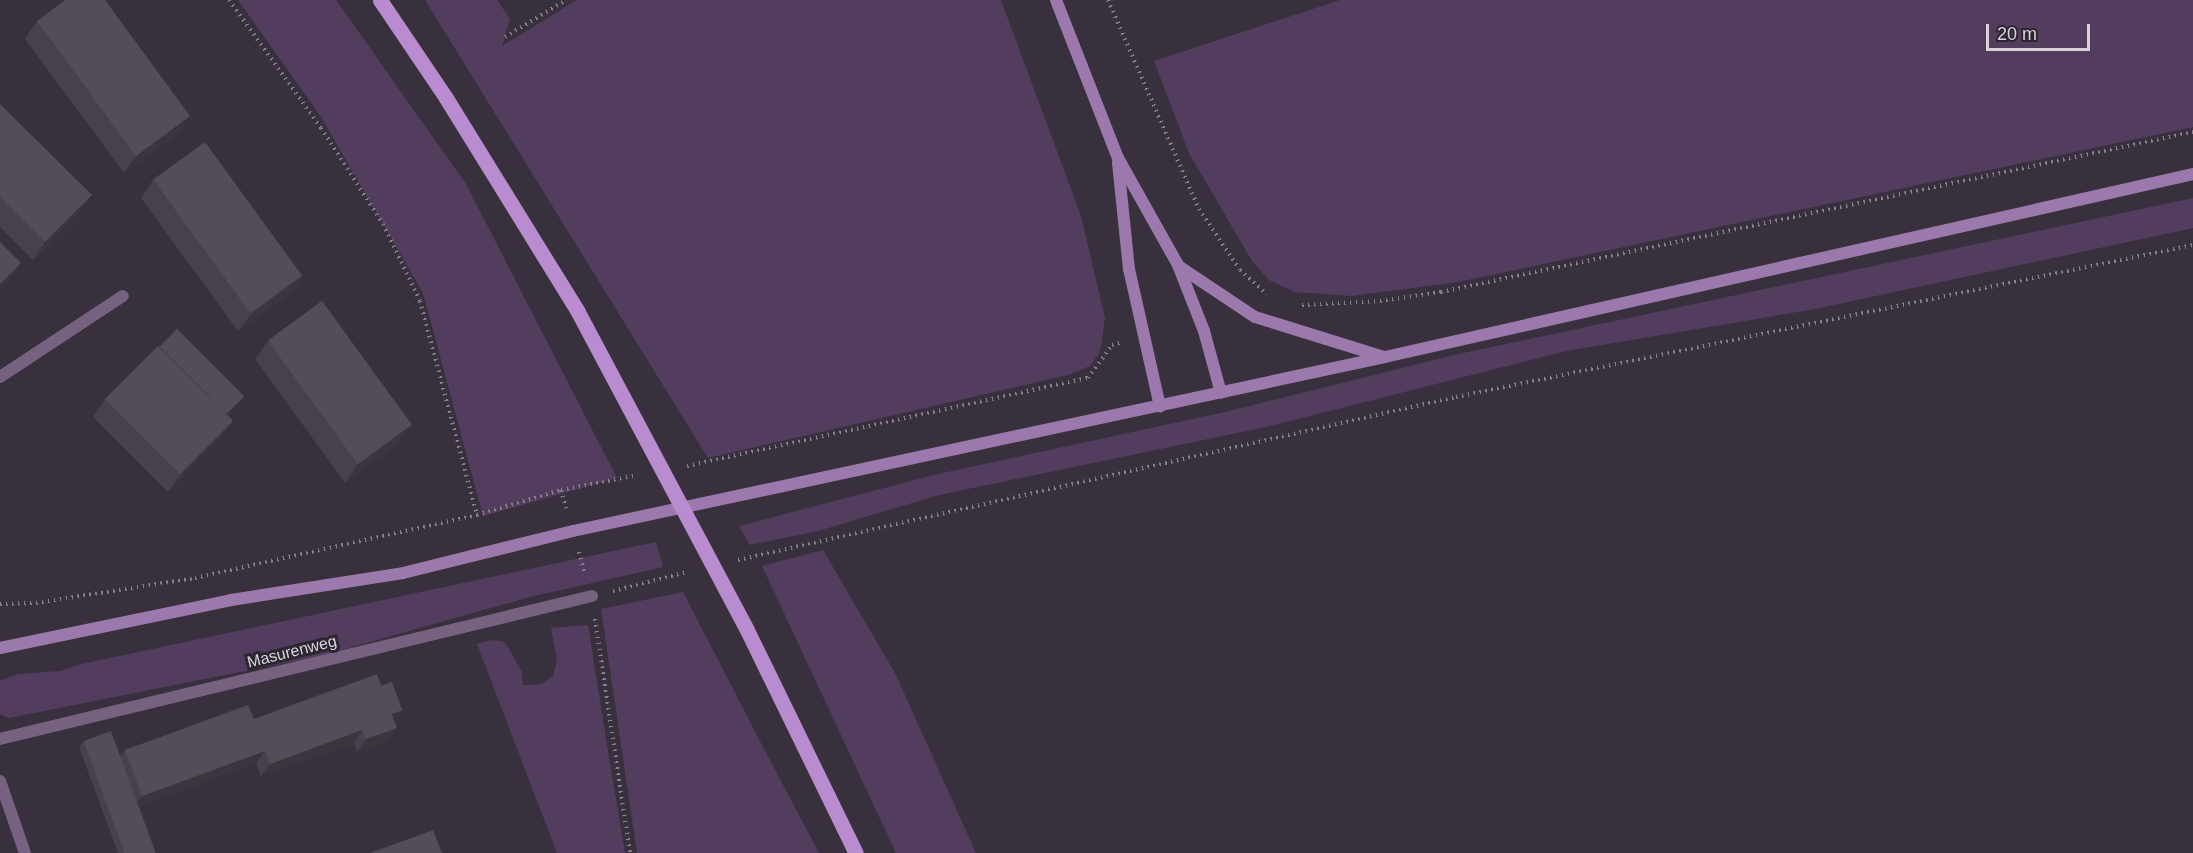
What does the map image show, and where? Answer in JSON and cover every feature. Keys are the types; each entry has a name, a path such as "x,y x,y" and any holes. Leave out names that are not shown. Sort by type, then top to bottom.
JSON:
{"main road":[{"path":"380,0 446,98 578,312 747,630 856,853"},
{"path":"1056,0 1118,158 1178,265 1204,331 1221,393"},
{"path":"1118,158 1129,269 1160,407"},
{"path":"0,648 231,600 403,573 573,531 1160,407 2193,174"},
{"path":"1178,265 1255,317 1385,357"}],"street":[{"path":"0,377 123,296"},
{"name":"Masurenweg","path":"0,740 592,596"},
{"path":"0,781 25,853"}],"path":[{"path":"229,0 321,128 383,224 420,301 477,515"},
{"path":"505,37 566,0"},
{"path":"1108,0 1199,209 1240,270 1278,299"},
{"path":"1297,305 1380,301 1441,292 2193,132"},
{"path":"726,563 1456,397 2193,245"},
{"path":"630,853 592,596 692,571"}],"shaded area":[{"path":"238,0 336,0 466,184 617,478 483,516 423,293 321,117"},
{"path":"425,0 497,0 510,19 502,46 577,0 1001,0 1081,216 1105,318 1100,352 1090,366 1068,375 708,458"},
{"path":"1340,0 2193,0 2193,127 1458,282 1352,296 1294,292 1269,280 1252,261 1189,153 1154,61"},
{"path":"2193,198 2193,228 1815,309 1566,351 1266,427 939,495 818,531 750,545 739,526 938,474 1225,412 1454,355"},
{"path":"656,542 663,567 530,597 320,656 9,718 0,714 0,681 18,674 61,671 77,665"},
{"path":"823,550 896,675 976,853 896,853 762,566"},
{"path":"683,592 819,853 637,853 601,609"},
{"path":"588,625 625,853 557,853 477,644 492,640 505,642 522,672 523,685 541,684 553,676 557,661 551,628"}],"building":[{"path":"65,0 105,0 190,116 136,156 37,21"},
{"path":"0,104 92,195 45,242 0,197"},
{"path":"205,142 302,275 250,313 153,180"},
{"path":"0,242 21,263 0,284"},
{"path":"322,301 412,425 358,464 268,340"},
{"path":"177,329 244,396 226,414 159,347"},
{"path":"158,346 233,421 180,474 105,399"},
{"path":"377,674 397,728 366,739 362,730 270,764 265,751 142,796 125,750 248,705 254,719"},
{"path":"392,682 402,710 391,714 381,686"},
{"path":"111,731 155,853 125,853 84,741"},
{"path":"433,830 442,853 370,853"}]}
